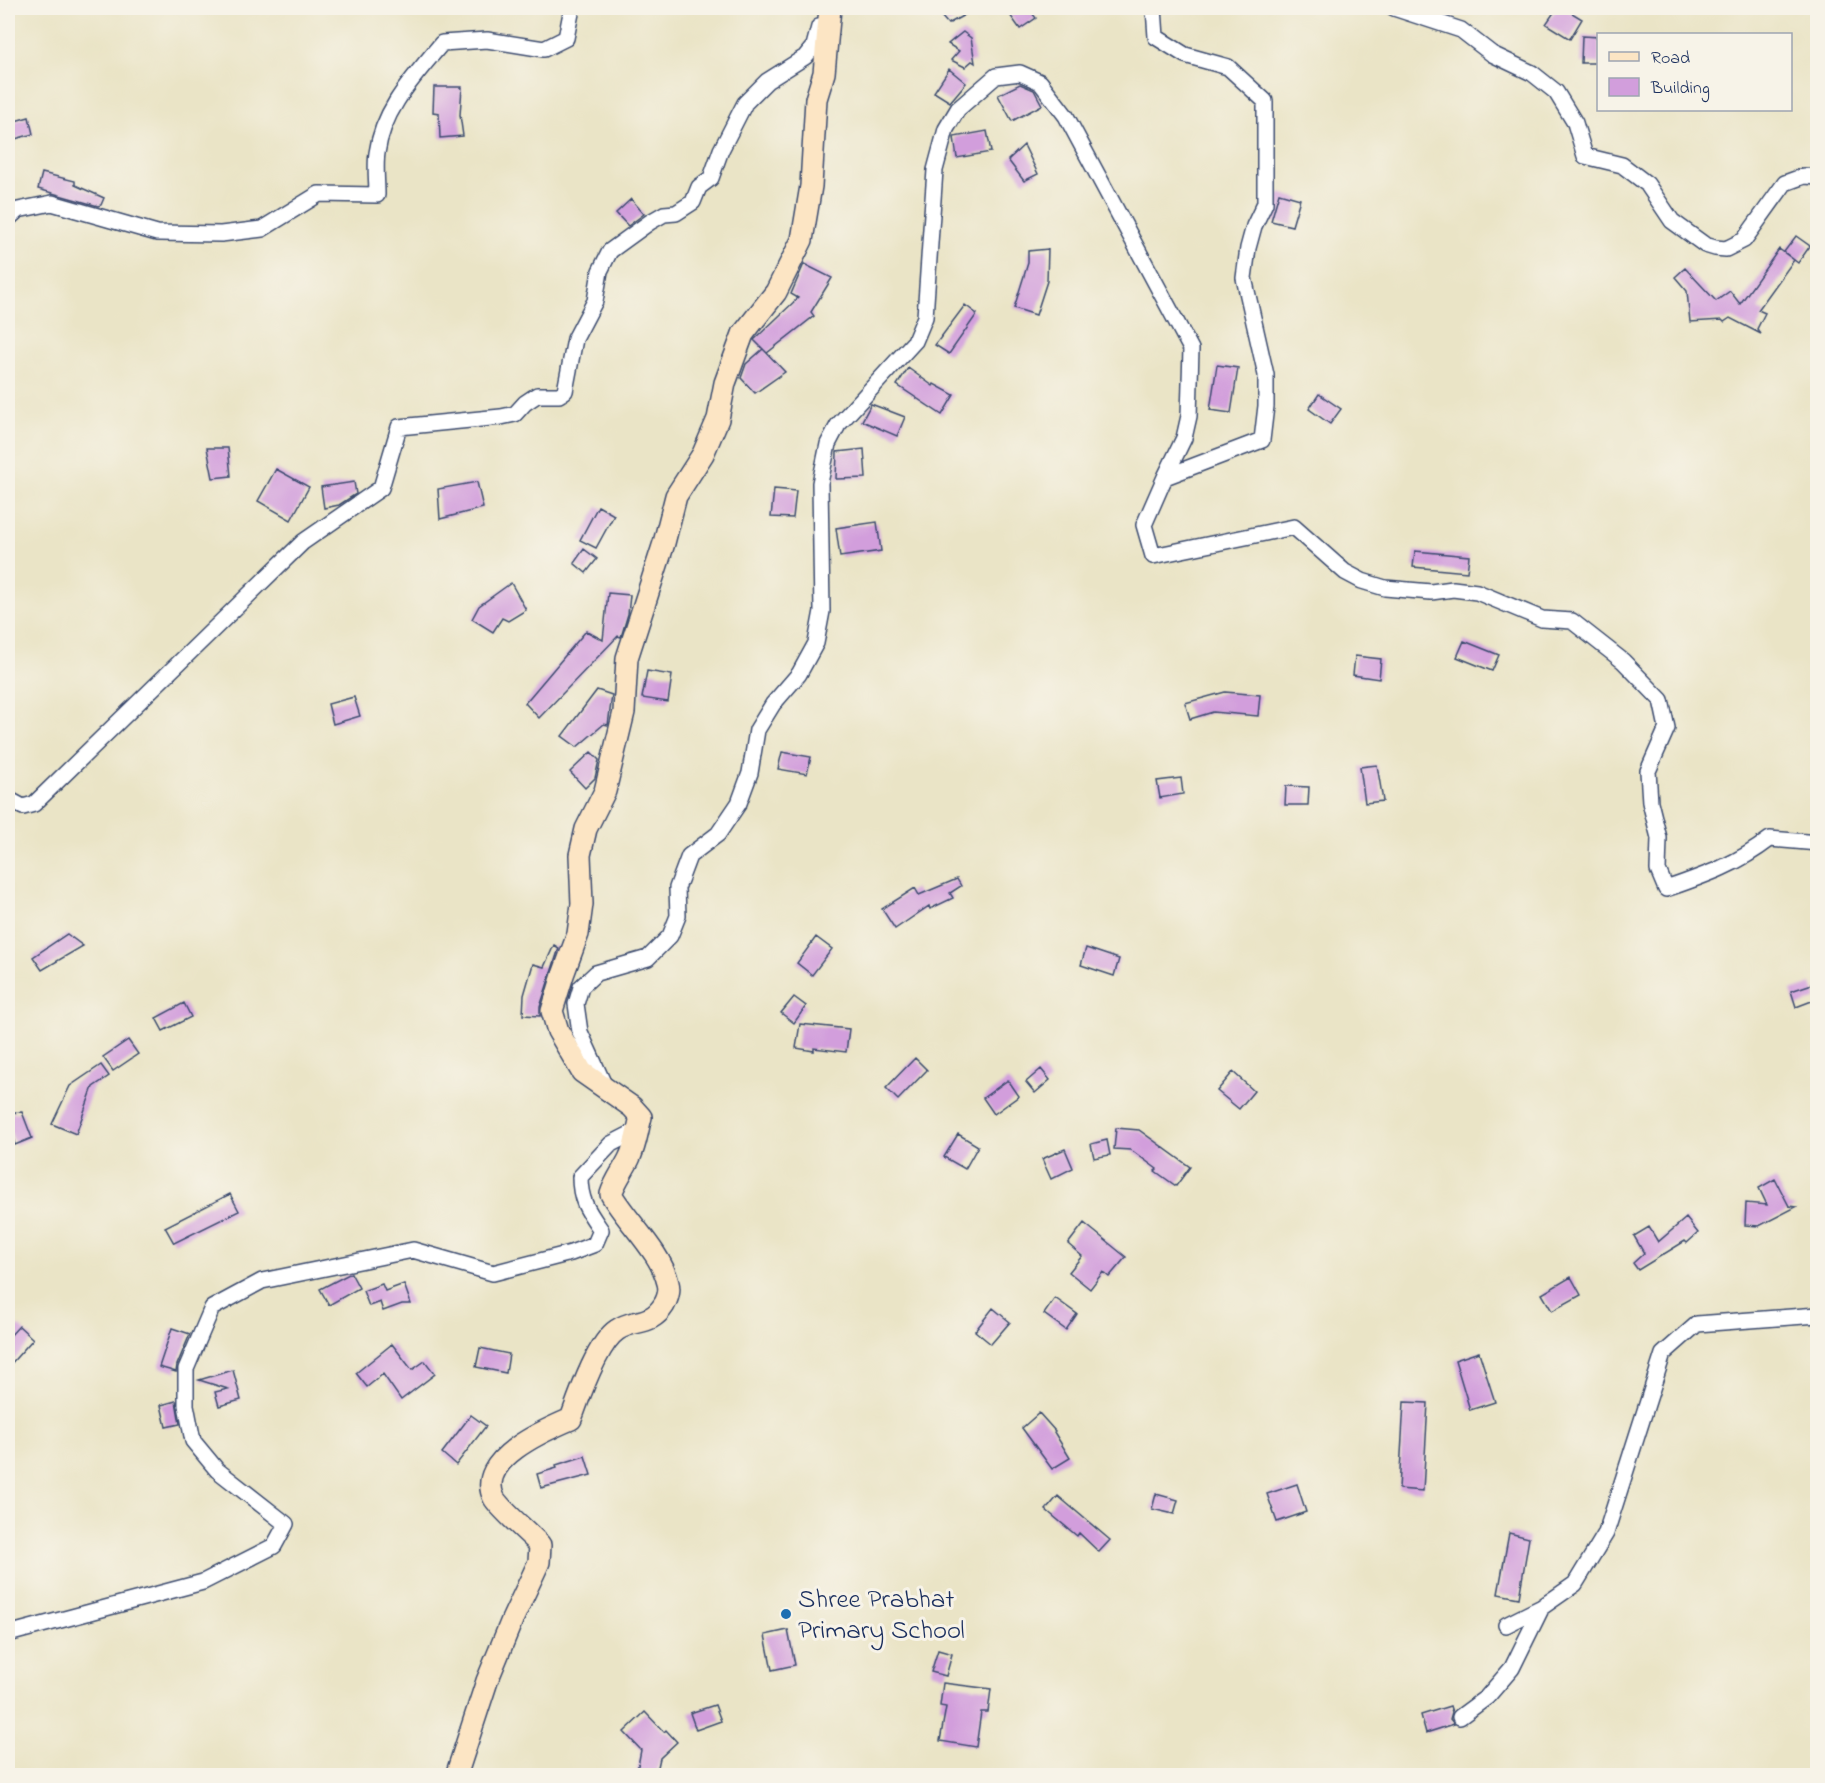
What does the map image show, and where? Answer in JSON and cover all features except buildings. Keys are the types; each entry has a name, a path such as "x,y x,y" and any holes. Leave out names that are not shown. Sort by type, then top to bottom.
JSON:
{"main road":[{"path":"456,1776 487,1681 539,1562 540,1545 494,1498 491,1482 501,1460 540,1432 570,1419 588,1373 604,1345 617,1330 657,1315 668,1299 668,1283 650,1247 611,1194 638,1139 641,1117 632,1107 582,1072 558,1031 552,1011 578,934 582,904 580,855 586,829 605,791 624,712 627,658 664,543 676,496 687,483 718,419 724,383 743,334 776,292 802,240 811,186 816,99 824,73 829,17"}],"street":[{"path":"8,219 18,210 52,203 157,233 221,234 262,230 319,194 377,195 376,153 385,122 396,98 442,43 487,40 544,49 566,38 572,8"},
{"path":"1154,8 1156,38 1185,55 1228,67 1265,101 1265,203 1254,226 1244,278 1266,375 1266,406 1262,440 1165,477"},
{"path":"1394,8 1461,30 1492,54 1532,73 1556,92 1575,123 1584,156 1622,165 1647,184 1672,221 1705,245 1726,249 1744,240 1785,183 1804,176 1818,177"},
{"path":"8,799 23,807 34,804 303,542 381,488 399,427 515,414 537,395 559,395 565,390 575,339 595,301 600,271 610,251 650,222 664,214 676,213 693,202 699,187 711,178 721,150 746,103 767,81 805,57 814,46 819,27 829,17"},
{"path":"606,1089 580,1032 576,1004 581,987 596,973 648,958 670,936 678,916 676,888 689,856 718,834 739,803 750,773 757,730 773,704 799,674 816,643 822,610 820,483 828,444 838,425 915,341 925,317 936,170 946,129 958,109 996,76 1020,73 1040,82 1066,116 1191,349 1189,416 1184,438 1144,525 1153,556 1294,527 1345,572 1362,581 1385,588 1431,592 1453,589 1477,592 1542,619 1572,621 1623,661 1661,700 1667,728 1648,771 1650,802 1659,838 1658,870 1666,889 1721,870 1750,855 1770,839 1818,843"},
{"path":"8,1634 203,1582 274,1546 286,1524 218,1470 193,1441 186,1405 186,1369 212,1308 262,1281 413,1250 493,1273 571,1253 595,1244 601,1230 580,1194 580,1177 611,1144 638,1130"},
{"path":"1506,1625 1542,1607 1575,1584 1606,1533 1663,1354 1697,1324 1818,1315"},
{"path":"1460,1717 1487,1697 1512,1668 1542,1607"}],"place":[{"name":"Shree Prabhat Primary School","path":"786,1614"}]}
